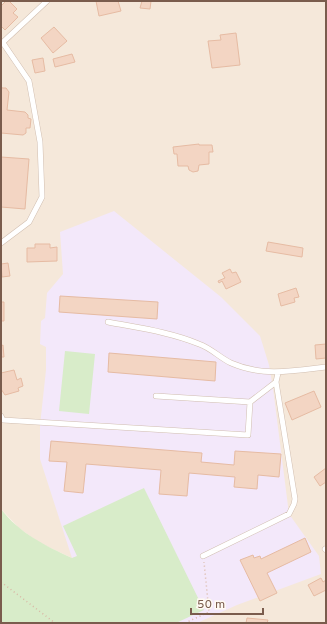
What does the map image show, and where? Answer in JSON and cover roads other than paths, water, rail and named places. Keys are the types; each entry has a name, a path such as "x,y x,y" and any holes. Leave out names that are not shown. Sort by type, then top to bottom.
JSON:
{"lane":[{"path":"1,243 29,222 42,197 40,142 29,81 2,44 47,1"},
{"path":"108,322 177,336 201,345 229,362 246,369 278,373 326,366"},
{"path":"203,556 289,514 292,509 295,499 276,382 278,373"},
{"path":"156,396 250,402 276,382"},
{"path":"1,416 3,420 248,435 250,402"}]}
